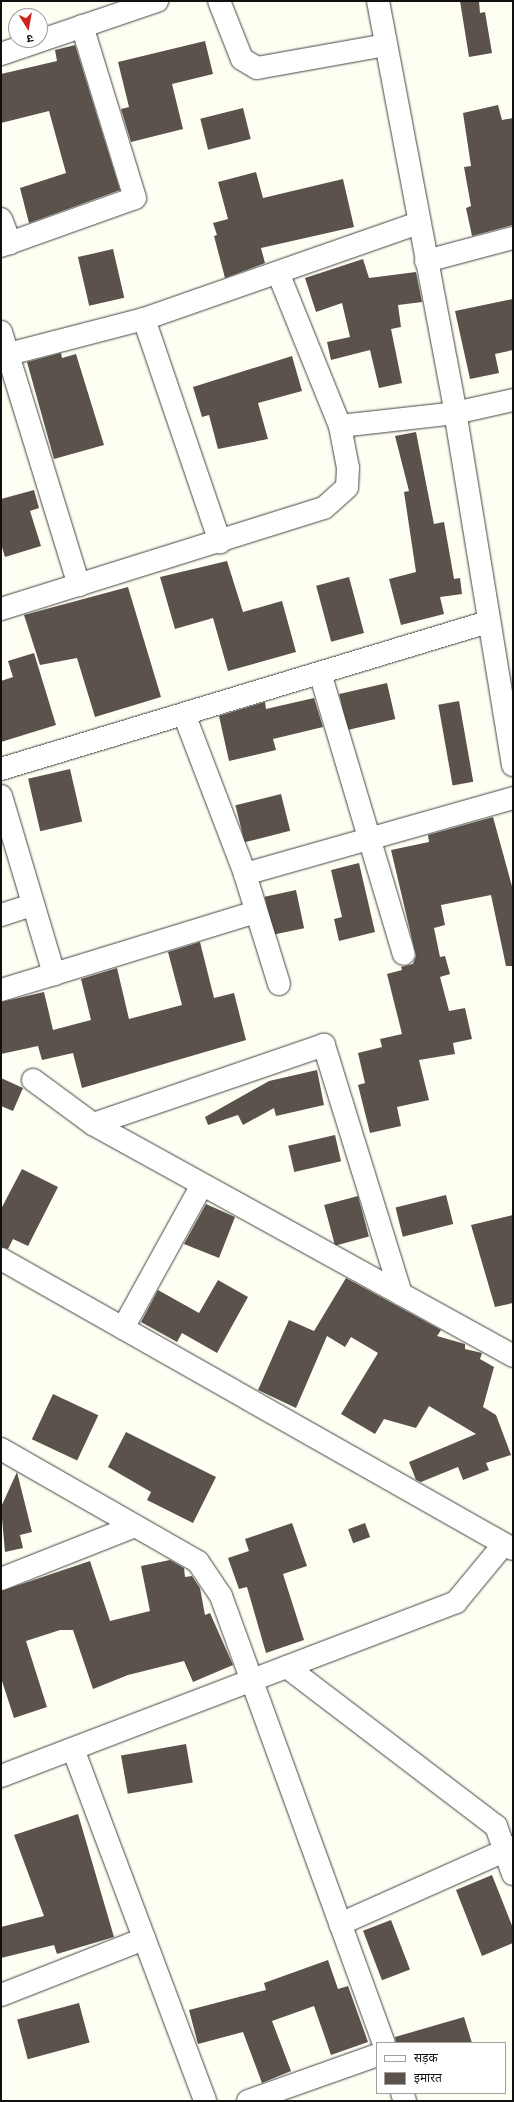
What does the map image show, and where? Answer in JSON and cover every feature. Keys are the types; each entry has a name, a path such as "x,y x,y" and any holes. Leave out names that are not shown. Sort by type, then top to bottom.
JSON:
{"street":[{"path":"1,54 157,1"},
{"path":"219,1 239,55 248,65 257,68 386,45"},
{"path":"378,1 418,223 455,413 488,622 513,765"},
{"path":"1,219 5,245 135,198 82,26"},
{"path":"5,355 144,319 279,275 418,223"},
{"path":"426,261 513,238"},
{"path":"1,609 220,542 324,508 347,487 348,468 340,426 279,275"},
{"path":"144,319 220,542"},
{"path":"1,332 5,355 79,585"},
{"path":"340,426 455,413 513,400"},
{"path":"1,769 488,622"},
{"path":"320,673 404,954"},
{"path":"184,714 245,874 278,984"},
{"path":"1,796 31,905 54,974"},
{"path":"245,874 513,798"},
{"path":"1,915 31,905"},
{"path":"1,990 256,912"},
{"path":"93,1124 324,1045 401,1294"},
{"path":"34,1080 93,1124 513,1356"},
{"path":"123,1328 202,1185"},
{"path":"1,1259 508,1547 456,1602 1,1776"},
{"path":"1,1448 198,1562 221,1596 384,2042"},
{"path":"1,1579 135,1526"},
{"path":"287,1667 496,1826 509,1849 513,1874"},
{"path":"73,1749 205,2101"},
{"path":"340,1924 509,1849"},
{"path":"1,1995 144,1939"},
{"path":"248,2101 376,2055"}],"building":[{"path":"460,1 479,1 480,13 485,12 492,53 469,57"},
{"path":"205,41 213,74 172,84 183,129 131,142 121,109 129,107 118,62"},
{"path":"75,45 120,190 29,223 20,188 66,173 49,111 1,123 1,74 57,61 55,50"},
{"path":"498,105 502,120 513,118 513,225 472,236 466,208 471,206 464,167 471,166 463,113"},
{"path":"243,108 251,139 208,150 200,119"},
{"path":"256,172 263,198 343,179 354,227 261,248 265,263 225,278 214,236 217,235 213,223 228,219 218,182"},
{"path":"113,249 124,298 89,306 78,257"},
{"path":"363,259 369,278 416,272 422,302 398,305 401,327 391,329 402,383 379,388 370,350 331,360 327,342 350,337 342,303 316,312 305,278"},
{"path":"513,299 513,350 495,354 499,373 470,379 455,311"},
{"path":"61,353 62,358 76,354 104,445 54,459 27,362"},
{"path":"292,356 302,391 258,403 268,439 218,449 209,415 202,417 193,387"},
{"path":"416,432 434,524 444,522 454,579 460,578 462,594 440,597 444,614 401,625 389,579 416,572 404,492 409,491 395,436"},
{"path":"34,490 39,508 30,511 41,546 5,557 1,544 1,499"},
{"path":"227,561 243,612 282,601 296,652 228,671 213,618 175,629 160,577"},
{"path":"349,577 364,633 331,642 316,586"},
{"path":"128,587 161,697 95,717 77,658 40,665 24,615"},
{"path":"34,653 56,725 1,742 1,681 13,677 8,661"},
{"path":"387,683 395,719 348,730 339,694"},
{"path":"314,698 323,727 273,739 276,750 229,761 219,716 265,702 266,709"},
{"path":"459,701 473,782 453,785 438,705"},
{"path":"70,769 82,822 40,831 28,779"},
{"path":"281,794 290,831 245,842 235,805"},
{"path":"493,817 513,890 513,966 506,966 491,895 441,905 445,925 434,928 440,957 445,956 450,974 440,977 449,1011 465,1008 472,1039 453,1043 455,1054 419,1060 429,1100 397,1107 401,1126 370,1133 358,1085 365,1083 358,1053 382,1047 380,1039 402,1034 387,974 402,970 401,967 413,964 416,956 391,850 429,842 428,835"},
{"path":"359,863 375,932 339,941 334,919 342,917 331,870"},
{"path":"296,890 304,928 273,935 265,897"},
{"path":"200,942 214,998 234,993 246,1040 82,1088 73,1053 42,1060 38,1046 1,1054 1,1002 44,992 53,1030 91,1020 81,979 117,968 129,1019 182,1005 168,952"},
{"path":"317,1070 324,1105 276,1116 274,1108 243,1125 238,1115 208,1125 205,1117 269,1081"},
{"path":"1,1078 23,1088 13,1111 1,1106"},
{"path":"335,1135 341,1161 294,1172 288,1146"},
{"path":"22,1169 58,1187 28,1246 13,1239 8,1249 1,1247 1,1209"},
{"path":"446,1195 453,1224 403,1237 396,1208"},
{"path":"358,1196 369,1237 335,1246 324,1205"},
{"path":"206,1204 235,1217 219,1258 184,1244"},
{"path":"513,1215 513,1303 495,1307 471,1225"},
{"path":"346,1278 441,1330 437,1336 465,1344 465,1349 482,1353 480,1359 494,1367 483,1407 496,1415 511,1455 486,1463 489,1470 463,1480 458,1467 421,1482 416,1480 409,1462 476,1434 429,1406 416,1428 384,1419 375,1434 341,1414 378,1353 351,1337 345,1347 327,1336 296,1408 258,1390 289,1320 314,1331"},
{"path":"218,1280 248,1297 217,1353 182,1333 177,1342 141,1322 158,1290 199,1313"},
{"path":"53,1394 98,1415 77,1460 32,1439"},
{"path":"126,1432 216,1477 193,1523 147,1500 151,1492 108,1467"},
{"path":"17,1472 32,1532 20,1535 23,1548 5,1552 1,1507"},
{"path":"292,1523 307,1566 283,1574 304,1640 266,1653 247,1587 239,1589 228,1558 249,1551 245,1539"},
{"path":"365,1523 370,1537 353,1543 348,1529"},
{"path":"170,1560 184,1568 185,1577 192,1576 200,1588 205,1615 210,1613 233,1665 193,1682 184,1661 128,1675 93,1689 73,1630 60,1630 26,1641 47,1707 14,1718 1,1678 1,1591 90,1561 110,1621 150,1611 141,1566"},
{"path":"186,1744 193,1782 128,1794 121,1755"},
{"path":"78,1814 114,1937 57,1954 54,1945 1,1958 1,1927 44,1916 14,1835"},
{"path":"492,1875 513,1928 513,1943 482,1956 456,1890"},
{"path":"391,1920 410,1969 382,1980 363,1931"},
{"path":"328,1960 338,1989 348,1986 368,2042 331,2055 314,2006 272,2021 291,2071 262,2083 243,2032 198,2044 189,2010 266,1990 264,1983"},
{"path":"79,2003 90,2043 28,2059 17,2020"},
{"path":"464,2017 472,2042 396,2042 395,2037"}]}
